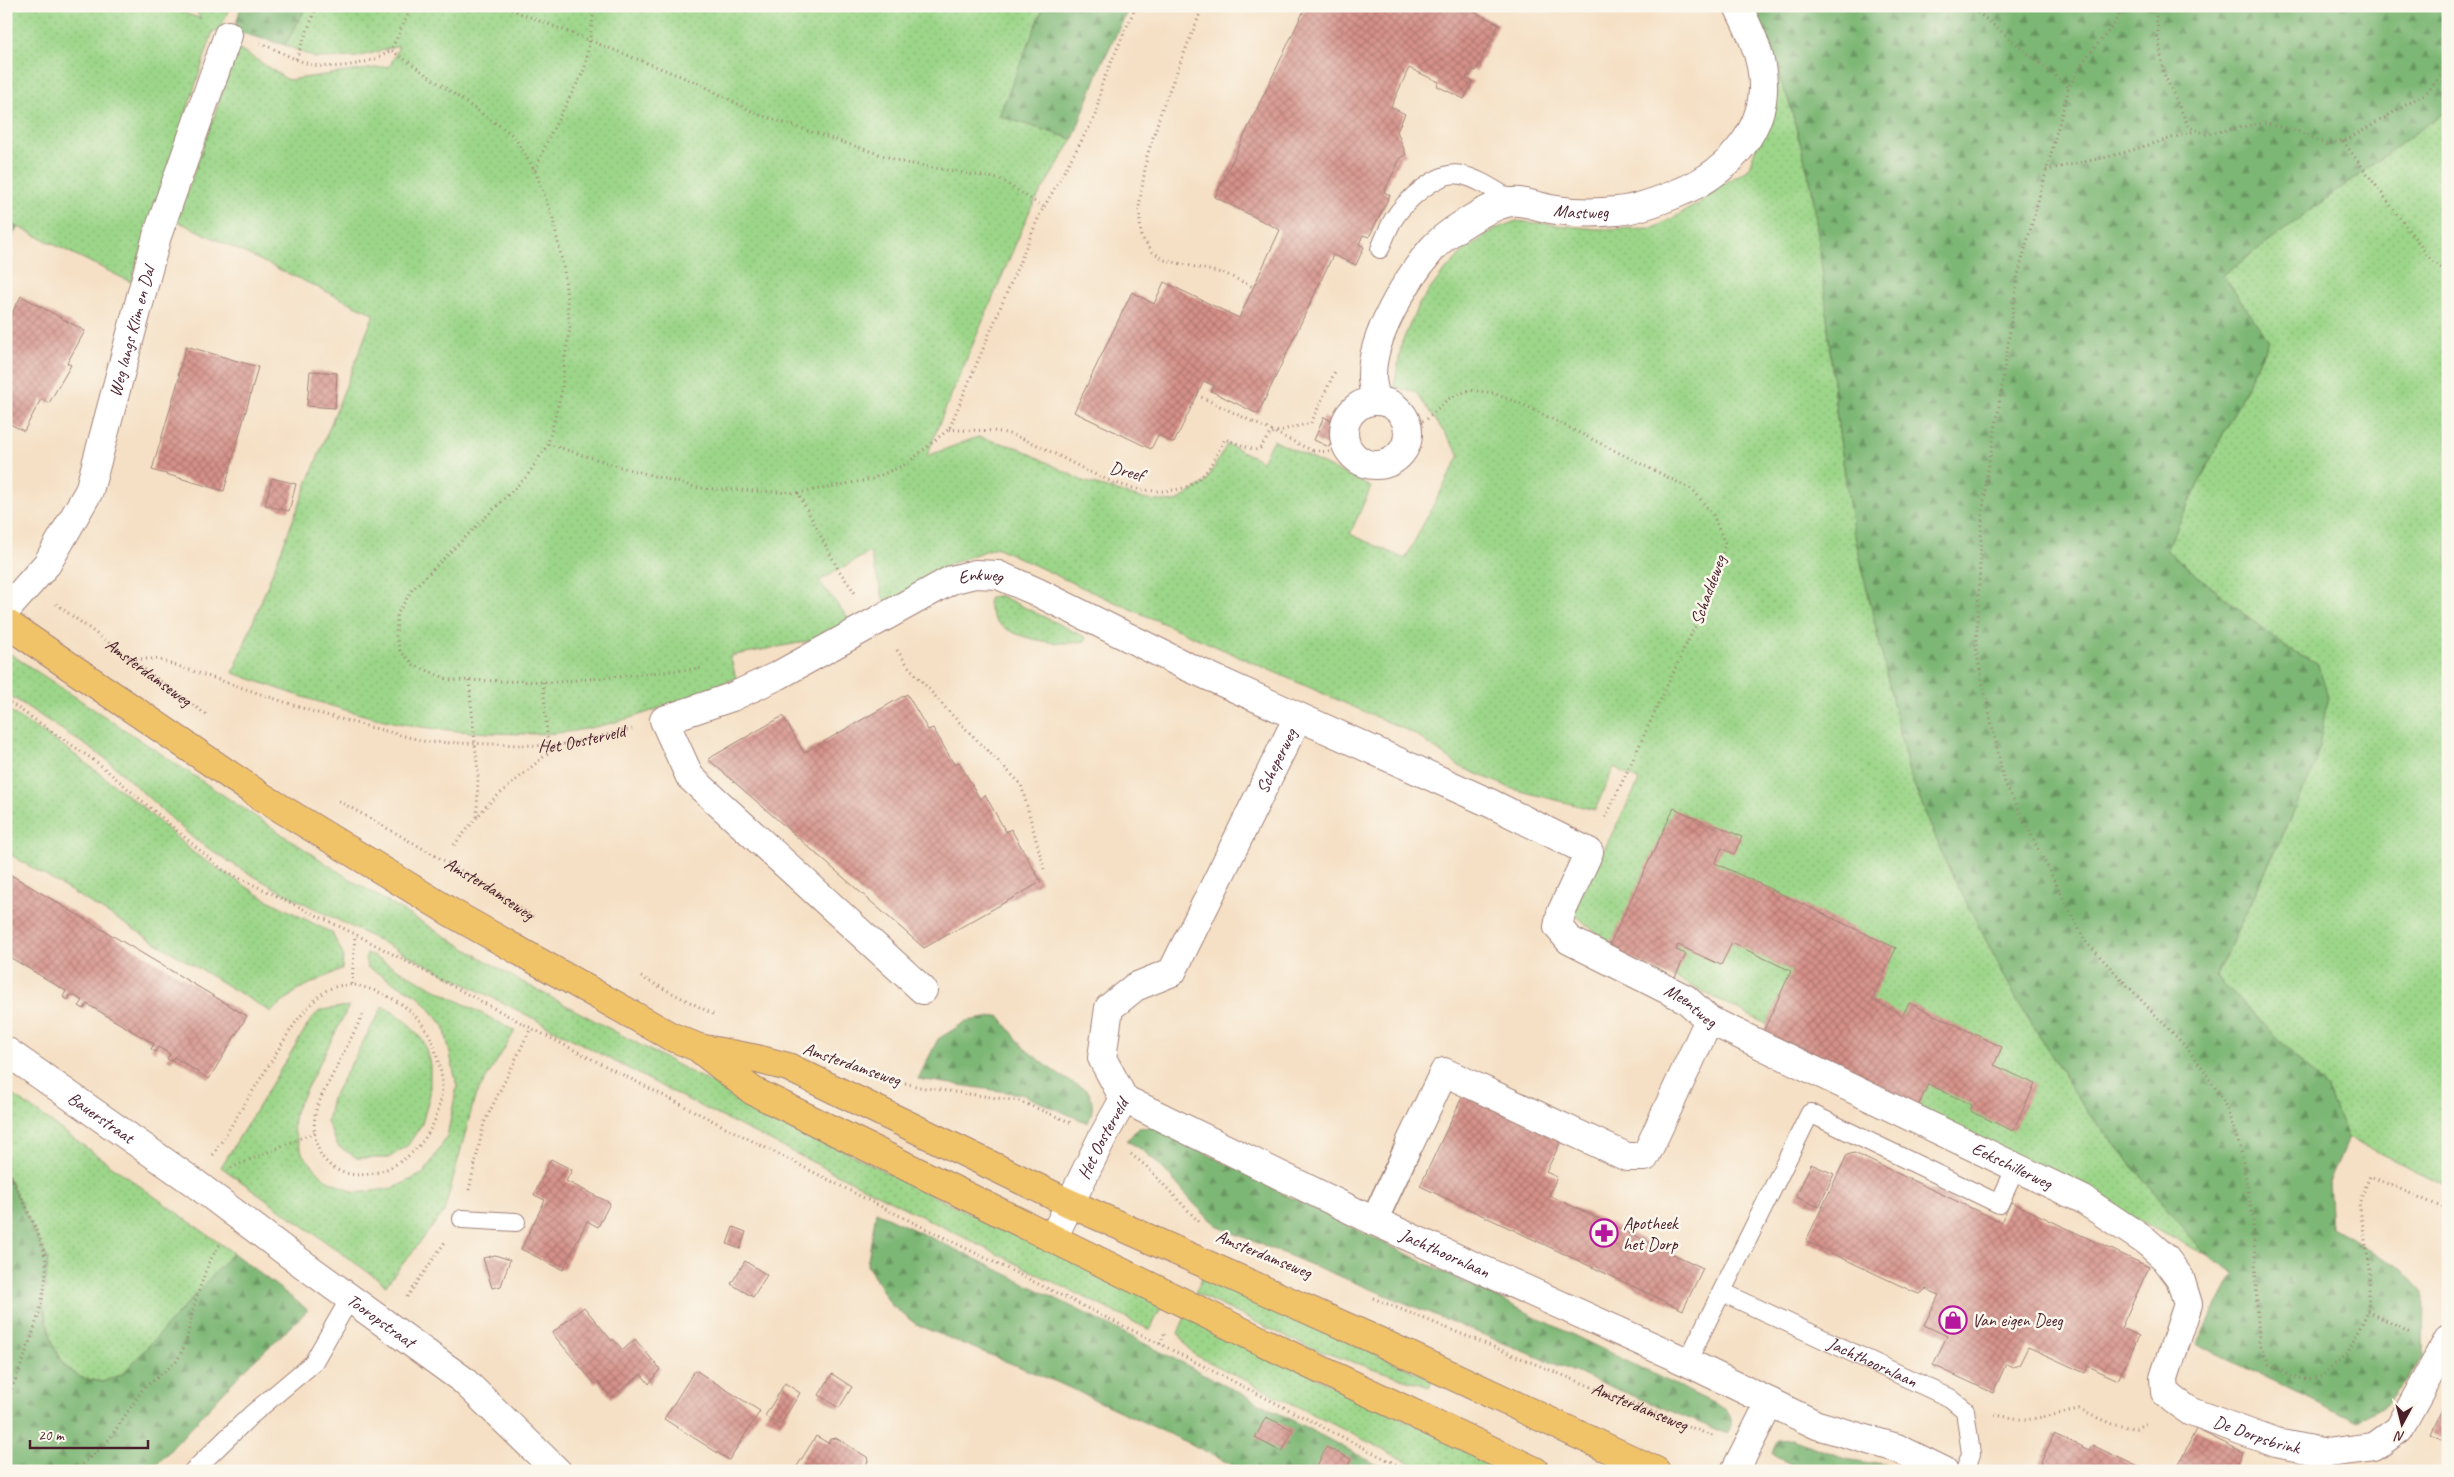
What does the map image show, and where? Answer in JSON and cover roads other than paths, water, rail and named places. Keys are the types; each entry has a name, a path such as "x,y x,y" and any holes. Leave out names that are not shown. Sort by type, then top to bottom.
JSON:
{"main road":[{"name":"Amsterdamseweg","path":"6,623 259,795 452,914 670,1036 699,1048 757,1058 788,1067 1069,1203 1378,1341 1656,1471"},
{"name":"Amsterdamseweg","path":"699,1048 753,1091 1298,1359 1535,1471"}],"street":[{"name":"Mastweg","path":"1513,201 1558,211 1619,211 1653,203 1702,184 1732,160 1754,131 1763,99 1760,60 1754,38 1738,6"},
{"name":"Weg langs Klim en Dal","path":"6,610 47,564 89,491 157,236 228,35"},
{"path":"1376,400 1372,377 1379,339 1391,310 1433,248 1480,213 1513,201"},
{"path":"1376,400 1397,407 1404,415 1408,425 1409,436 1406,447 1400,456 1391,462 1381,465 1359,461 1346,444 1345,424 1349,415 1356,407 1376,400"},
{"name":"Enkweg","path":"923,990 690,777 664,720 732,697 779,675 951,580 975,574 998,575 1036,591 1186,666 1298,718"},
{"name":"Scheperweg","path":"1109,1008 1135,987 1172,972 1298,718 1490,803 1590,852 1561,913 1558,927"},
{"name":"Meentweg","path":"1558,927 1569,940 1686,999 1709,1020 1828,1078"},
{"name":"Het Oosterveld","path":"1053,1238 1102,1138 1124,1099 1102,1058 1109,1008"},
{"path":"1374,1221 1444,1072 1627,1157 1645,1157 1709,1020"},
{"name":"Bauerstraat","path":"6,1051 196,1184"},
{"name":"Eekschillerweg","path":"1828,1078 2082,1199 2147,1242 2165,1258 2180,1278 2188,1304 2166,1370 2165,1392"},
{"name":"Jachthoornlaan","path":"1124,1099 1374,1221 1687,1362 1816,1425 1897,1448 1944,1471"},
{"name":"Tooropstraat","path":"196,1184 463,1380 557,1471"},
{"name":"De Dorpsbrink","path":"2165,1392 2191,1412 2276,1443 2327,1453 2374,1447 2399,1429 2446,1345"},
{"path":"1740,1461 1770,1402"}],"lane":[{"path":"1380,248 1394,219 1430,182 1444,176 1460,174 1483,184 1513,201"},
{"path":"1687,1362 1810,1113 1999,1204 2016,1167"},
{"path":"462,1219 516,1222"},
{"name":"Jachthoornlaan","path":"1722,1292 1950,1398 1965,1410 1971,1454 1965,1471"},
{"path":"193,1471 251,1415 313,1363 350,1298"}],"place":[{"name":"Apotheek het Dorp","path":"1604,1233"},
{"name":"Van eigen Deeg","path":"1953,1320"}]}
